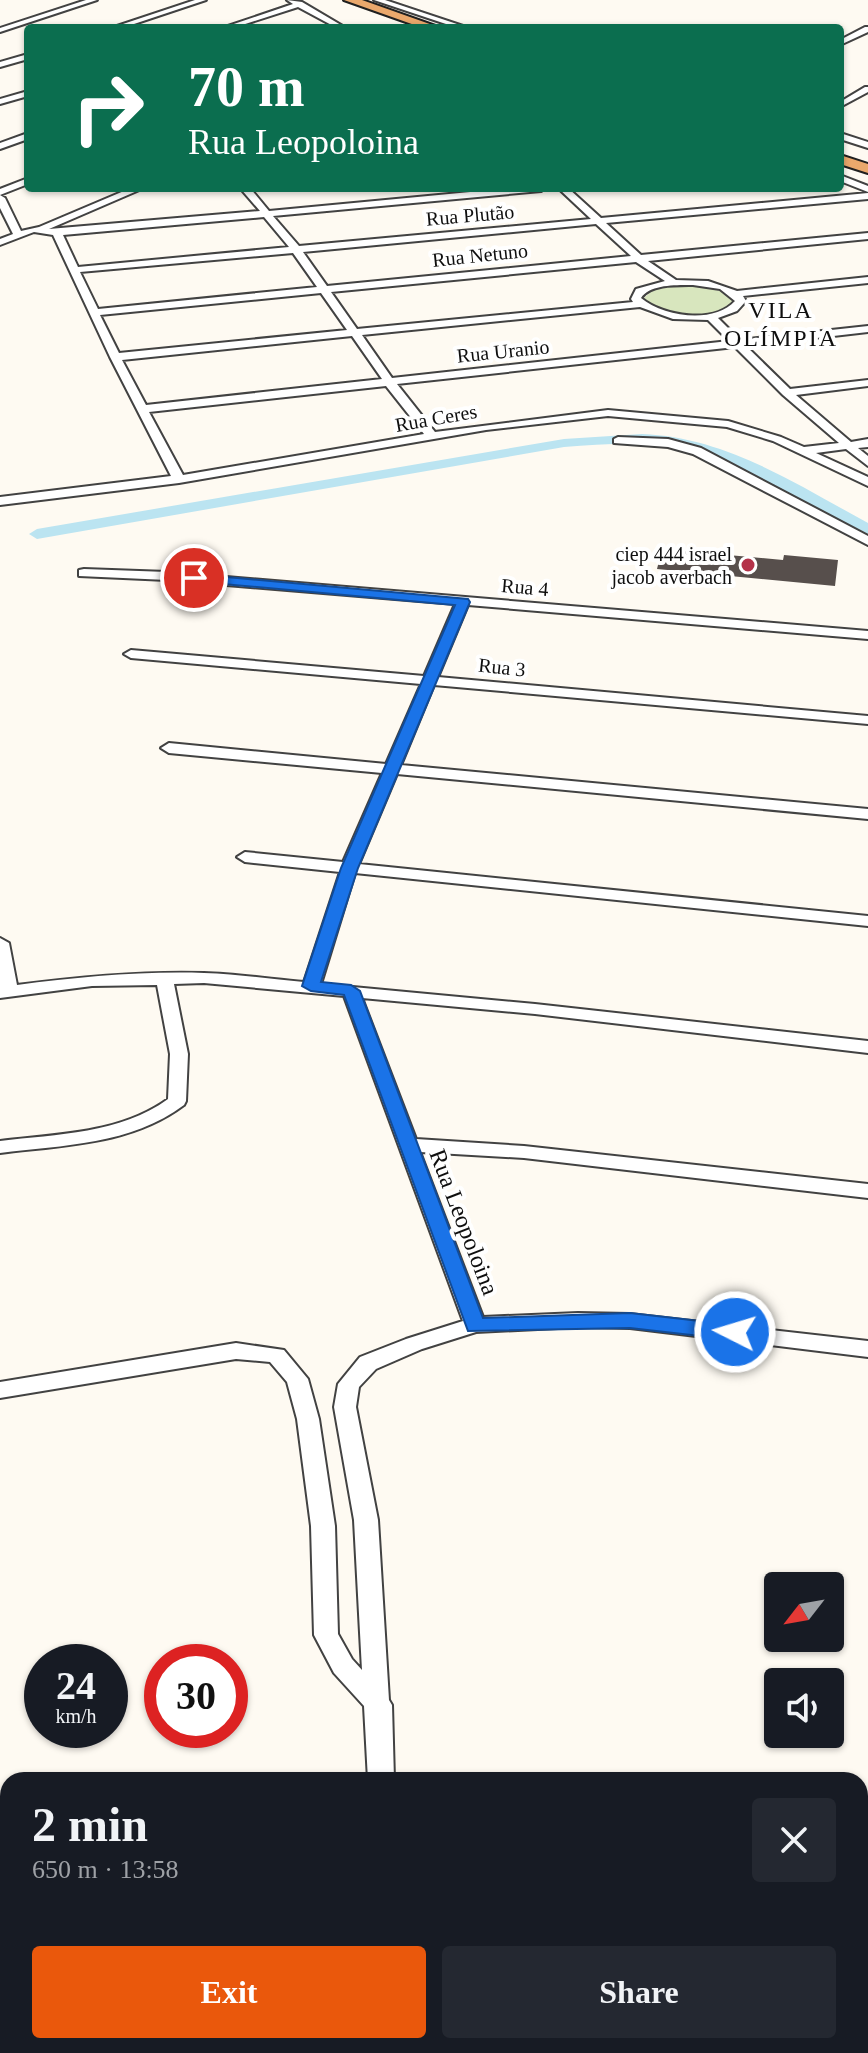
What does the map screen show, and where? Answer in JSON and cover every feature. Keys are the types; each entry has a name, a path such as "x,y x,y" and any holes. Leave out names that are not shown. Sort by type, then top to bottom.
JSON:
{"highway":[{"path":"336,0 406,24"},
{"path":"350,0 423,24"},
{"path":"844,157 868,162"},
{"path":"844,158 868,169"}],"street":[{"path":"0,30 93,0"},
{"path":"127,24 202,0"},
{"path":"378,0 453,24"},
{"path":"237,24 295,2 335,24"},
{"path":"844,41 868,29"},
{"path":"0,65 24,57"},
{"path":"12,61 24,63"},
{"path":"844,103 868,89"},
{"path":"0,102 24,94"},
{"path":"0,146 24,137"},
{"path":"844,137 868,145"},
{"path":"844,168 868,176"},
{"path":"844,180 868,189"},
{"path":"0,192 24,183"},
{"path":"0,242 17,233 43,228 129,192"},
{"path":"248,192 295,248 389,382 433,437"},
{"path":"43,228 57,233 499,192"},
{"path":"567,192 639,259 673,282"},
{"name":"Rua Plutão","path":"75,270 868,196"},
{"path":"0,198 17,233"},
{"path":"57,233 115,357 179,479"},
{"name":"Rua Netuno","path":"95,312 868,236"},
{"path":"640,304 636,299 640,291 673,282 710,284 736,294 868,280"},
{"path":"115,357 640,304 672,316 711,317 738,307 741,301 736,294"},
{"path":"711,317 787,393 868,462"},
{"name":"Rua Uranio","path":"143,409 868,329"},
{"path":"787,393 868,383"},
{"name":"Rua Ceres","path":"0,501 179,479 539,420 608,413 728,424 802,451 868,482"},
{"path":"618,441 655,441 697,451 868,541"},
{"path":"802,451 868,443"},
{"name":"Rua 4","path":"84,573 167,576 868,635"},
{"path":"311,986 349,868 463,602"},
{"name":"Rua 3","path":"131,654 868,720"},
{"path":"169,748 868,814"},
{"path":"245,857 868,921"},
{"path":"0,943 5,992 92,981 164,978 311,986 868,1047"},
{"path":"0,1147 118,1129 154,1118 177,1101 179,1054 164,978"},
{"name":"Rua Leopoloina","path":"351,991 475,1325 630,1321 868,1349"},
{"path":"407,1145 524,1152 868,1191"},
{"path":"381,1772 366,1520 345,1393 360,1369 381,1356 475,1325"},
{"path":"0,1390 236,1351 276,1355 297,1379 308,1419 323,1526 326,1635 343,1666 379,1705"}],"green space":[{"path":"692,284 728,293 733,303 714,313 687,316 661,311 644,298 654,289"}],"building":[{"name":"ciep 444 israel jacob averbach","path":"662,549 783,560 784,555 838,560 835,586 657,569"}],"waterway":[{"path":"37,534 564,443 629,438 668,440 718,452 868,529"}],"place":[{"name":"ciep 444 israel jacob averbach","path":"748,565"}],"district":[{"name":"VILA OLÍMPIA","path":"781,324"}],"route":[{"path":"194,578 463,602 349,868 311,986 351,991 475,1325 630,1321 735,1332"}]}
